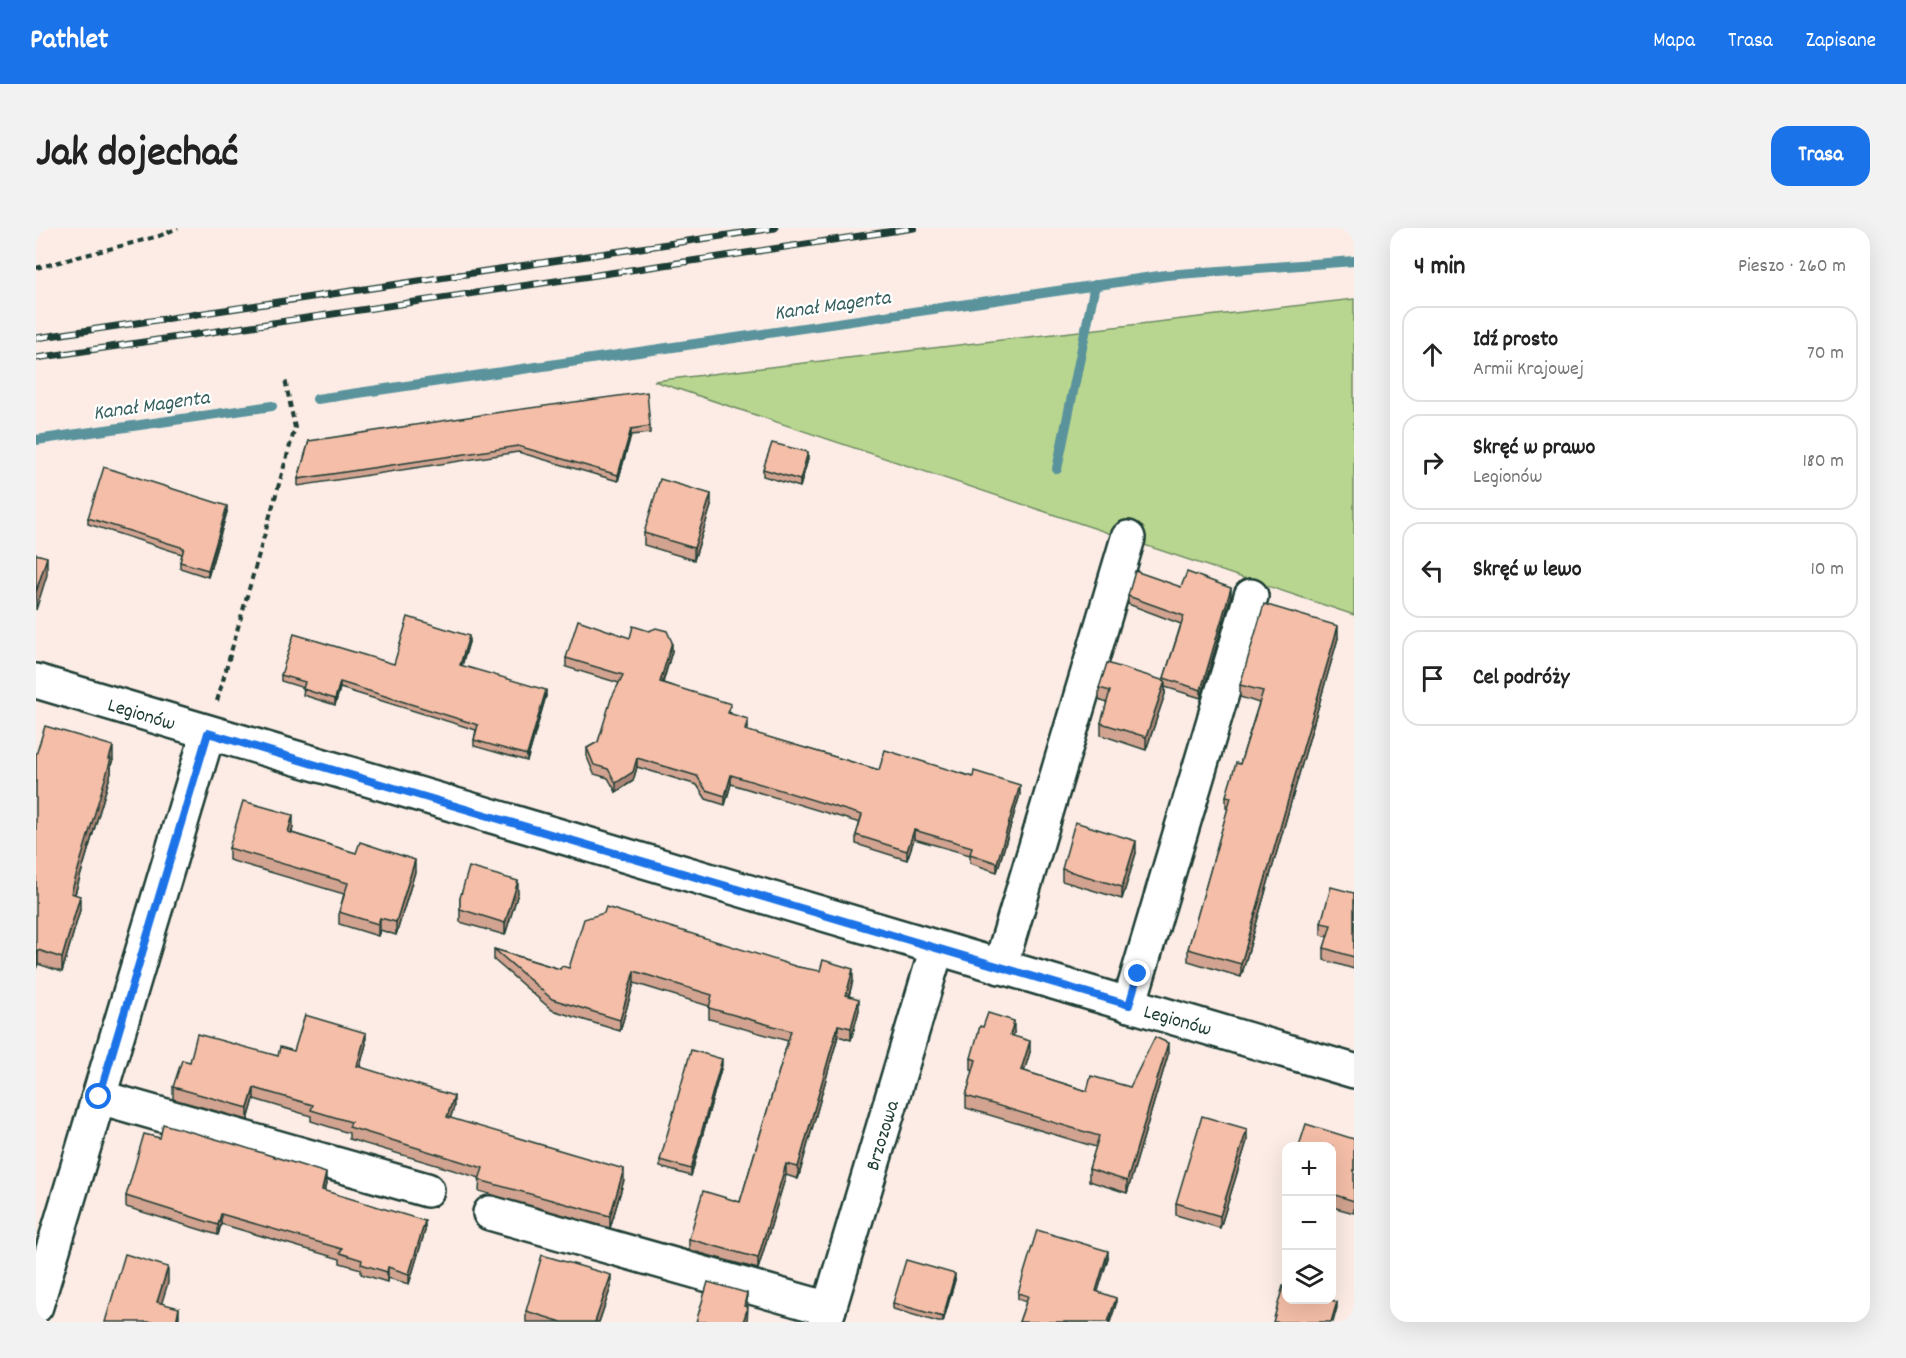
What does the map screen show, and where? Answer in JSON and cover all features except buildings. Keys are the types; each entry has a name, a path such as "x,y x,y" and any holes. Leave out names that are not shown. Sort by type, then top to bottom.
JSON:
{"street":[{"path":"1000,967 1128,538"},
{"path":"1129,1005 1251,596"},
{"name":"Legionów","path":"36,681 1354,1071"},
{"path":"36,1306 208,733"},
{"name":"Brzozowa","path":"827,1315 937,948"},
{"path":"99,1097 426,1190"},
{"path":"490,1213 827,1315"}],"path":[{"path":"36,267 159,236 178,228"},
{"path":"208,733 295,428 285,380"}],"green space":[{"path":"1354,299 1354,615 654,381 753,369"}],"waterway":[{"name":"Kanał Magenta","path":"317,399 1166,275 1354,261"},
{"path":"1057,469 1095,285"},
{"name":"Kanał Magenta","path":"36,440 272,406"}],"railway":[{"path":"36,338 775,228"},
{"path":"36,358 914,228"}],"route":[{"path":"99,1097 208,733 1129,1005 1138,974"}]}
